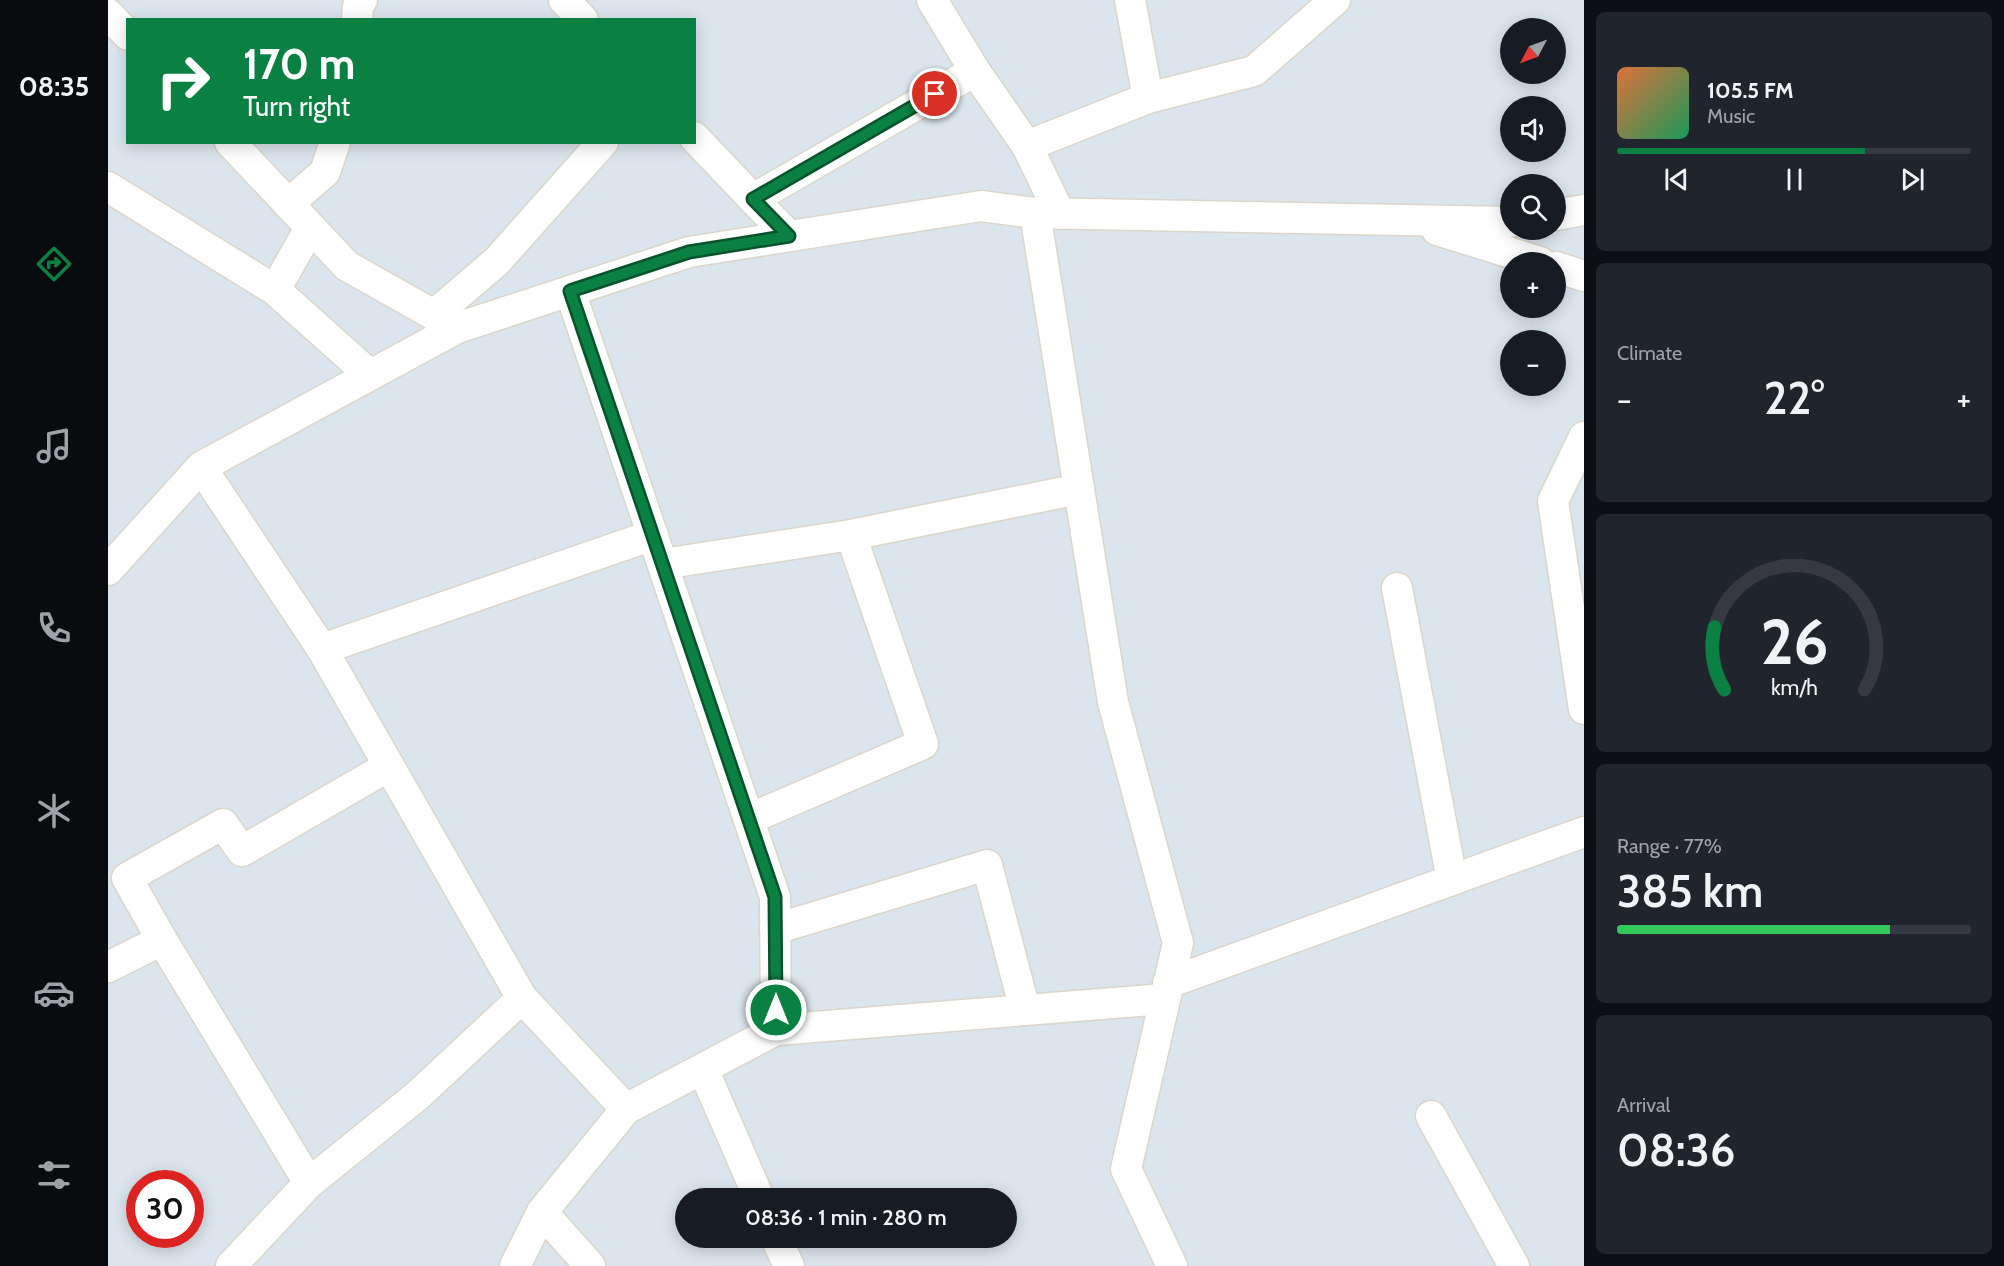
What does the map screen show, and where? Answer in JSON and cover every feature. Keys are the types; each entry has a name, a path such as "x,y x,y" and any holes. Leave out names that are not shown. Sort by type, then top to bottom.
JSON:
{"street":[{"path":"357,18 358,6 362,0"},
{"path":"564,0 581,18"},
{"path":"932,0 975,71 1027,146 1047,214 1079,489 1113,702 1178,943 1126,1169 1172,1266"},
{"path":"1130,0 1148,98"},
{"path":"1027,146 1148,98 1254,71 1335,0"},
{"path":"108,14 126,33"},
{"path":"753,199 975,71"},
{"path":"696,139 789,236"},
{"path":"232,144 347,266 446,322 570,291 689,252 981,206 1047,214 1500,222"},
{"path":"288,204 325,172 334,144"},
{"path":"108,570 201,467 370,375 446,322 601,144"},
{"path":"108,187 274,290 370,375"},
{"path":"1566,213 1584,210"},
{"path":"1405,220 1508,252"},
{"path":"274,290 310,228"},
{"path":"1566,270 1584,276"},
{"path":"570,291 775,897 776,1030"},
{"path":"1584,437 1553,501 1584,709"},
{"path":"201,467 322,649 522,998 626,1109"},
{"path":"663,564 851,535 1079,489"},
{"path":"322,649 653,535"},
{"path":"749,819 923,744 851,535"},
{"path":"1397,588 1452,880"},
{"path":"309,1183 162,940 128,878 223,824 242,851 389,766"},
{"path":"515,1266 542,1212 626,1109 776,1030 1025,1010 1166,991 1452,880 1584,832"},
{"path":"775,928 987,865 1025,1010"},
{"path":"108,967 162,940"},
{"path":"231,1266 309,1183 417,1096 522,998"},
{"path":"703,1069 755,1188"},
{"path":"1431,1116 1514,1266"},
{"path":"542,1212 590,1266"},
{"path":"781,1248 789,1266"}],"route":[{"path":"776,1010 775,897 570,291 689,252 789,236 753,199 935,94"}]}
